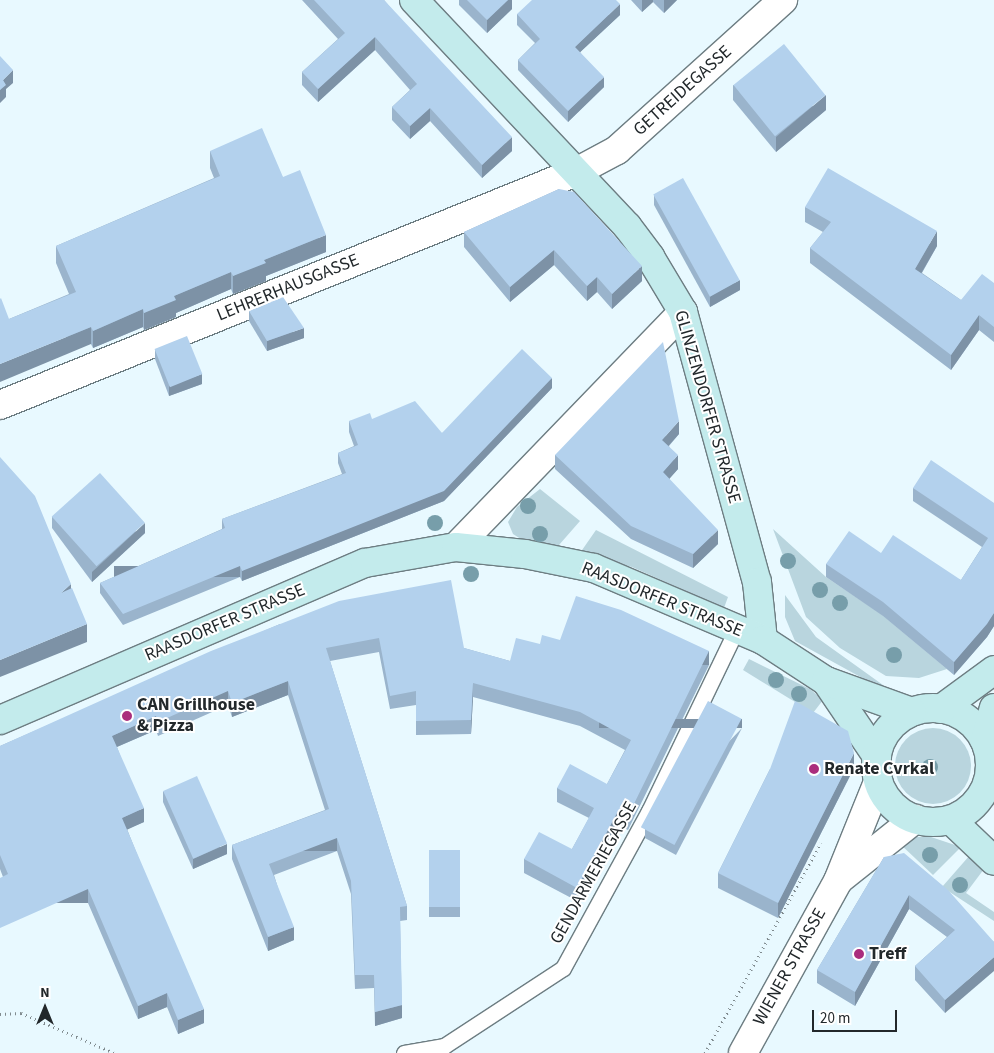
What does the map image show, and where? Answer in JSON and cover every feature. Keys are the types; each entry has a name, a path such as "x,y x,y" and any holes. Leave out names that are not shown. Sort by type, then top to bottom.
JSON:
{"main road":[{"name":"GLINZENDORFER STRASSE","path":"414,0 627,226 650,257 683,312 757,582 763,640"},
{"name":"RAASDORFER STRASSE","path":"0,720 364,563 456,547 525,554 594,568 763,640 826,681 912,712"},
{"path":"941,709 994,670"},
{"name":"RAASDORFER STRASSE","path":"826,681 878,769"},
{"path":"985,741 966,718 941,709 912,712 891,727 878,769 893,806 914,819 926,822 951,820 989,800 990,766 985,741 994,708"},
{"path":"951,820 994,861"}],"street":[{"name":"GETREIDEGASSE","path":"576,172 617,150 783,0"},
{"name":"LEHRERHAUSGASSE","path":"0,404 576,172"},
{"path":"456,547 683,312"},
{"name":"WIENER STRASSE","path":"743,1053 838,881 878,769"},
{"name":"WIENER STRASSE","path":"838,881 914,819"}],"lane":[{"name":"GENDARMERIEGASSE","path":"404,1053 444,1046 563,968 649,811 736,630"}],"path":[{"path":"705,1053 825,835"},
{"path":"0,1014 21,1013 115,1053"}],"shaded area":[{"path":"540,489 580,521 559,545 543,547 527,543 513,534 508,522 517,507"},
{"path":"773,529 826,577 881,614 947,669 919,678 886,676 840,648 806,617"},
{"path":"596,530 728,597 724,608 632,567 580,553"},
{"path":"785,595 816,637 883,685 884,690 795,641 785,617"},
{"path":"749,659 810,689 823,700 813,713 743,670"},
{"path":"933,728 948,731 960,739 968,751 971,766 968,781 960,793 948,801 933,804 918,801 906,793 898,781 895,766 898,751 906,739 918,731"},
{"path":"912,837 931,837 961,847 933,875 899,843"},
{"path":"970,855 984,869 966,893 994,912 994,921 942,887"}],"building":[{"path":"314,0 384,0 512,137 482,165 430,108 410,126 392,107 417,84 375,37 318,89 302,72 345,33"},
{"path":"467,0 508,0 487,20"},
{"path":"532,0 616,0 620,4 575,47 604,77 568,111 518,60 540,39 517,14"},
{"path":"784,44 826,95 775,136 733,85"},
{"path":"0,56 13,70 3,80 6,85 0,90"},
{"path":"262,128 283,177 300,170 326,235 264,260 266,263 233,276 231,272 174,296 176,300 144,313 143,309 93,331 91,327 0,364 1,298 9,319 76,292 56,246 220,176 210,151"},
{"path":"828,168 937,231 915,269 961,300 982,274 994,283 994,327 979,315 951,355 810,248 831,222 805,207"},
{"path":"683,178 740,280 710,297 653,194"},
{"path":"559,189 574,192 642,266 612,294 597,277 587,286 554,250 510,287 464,232"},
{"path":"283,297 304,328 267,341 249,311"},
{"path":"187,336 202,374 170,387 155,349"},
{"path":"663,342 679,421 662,440 678,455 663,472 718,530 693,554 631,526 555,455"},
{"path":"522,349 552,378 444,491 242,571 240,566 123,614 100,583 225,528 222,519 346,473 338,453 358,445 349,421 370,413 372,419 415,401 442,433"},
{"path":"0,457 35,496 71,584 61,593 72,588 87,624 0,660"},
{"path":"931,460 994,503 994,613 987,624 954,662 883,602 826,564 849,531 881,553 893,535 961,580 988,538 913,488"},
{"path":"100,473 145,523 97,566 52,516"},
{"path":"451,580 464,648 510,661 516,638 540,644 542,635 560,640 576,596 621,610 709,651 628,816 618,811 577,888 524,859 539,832 572,849 594,808 557,788 570,764 607,784 631,740 580,712 473,683 471,720 416,721 416,691 390,696 379,638 326,648 407,906 400,907 402,1005 375,1012 374,975 355,975 351,881 337,838 269,864 294,927 268,937 232,845 329,809 288,681 232,703 228,691 158,722 156,716 112,736 144,808 122,818 204,1009 178,1020 167,993 138,1006 88,889 0,928 0,878 8,874 0,855 0,746 211,651 339,601"},
{"path":"708,701 742,719 674,845 641,827"},
{"path":"795,701 848,731 854,753 778,903 718,873 770,769"},
{"path":"197,776 227,844 193,859 163,791"},
{"path":"429,850 460,850 460,907 429,907"},
{"path":"904,853 948,890 994,942 994,957 945,1000 915,966 955,930 909,895 855,992 817,970 884,857"}],"place":[{"name":"CAN Grillhouse & Pizza","path":"127,716"},
{"name":"Renate Cvrkal","path":"814,769"},
{"name":"Treff","path":"859,954"}]}
